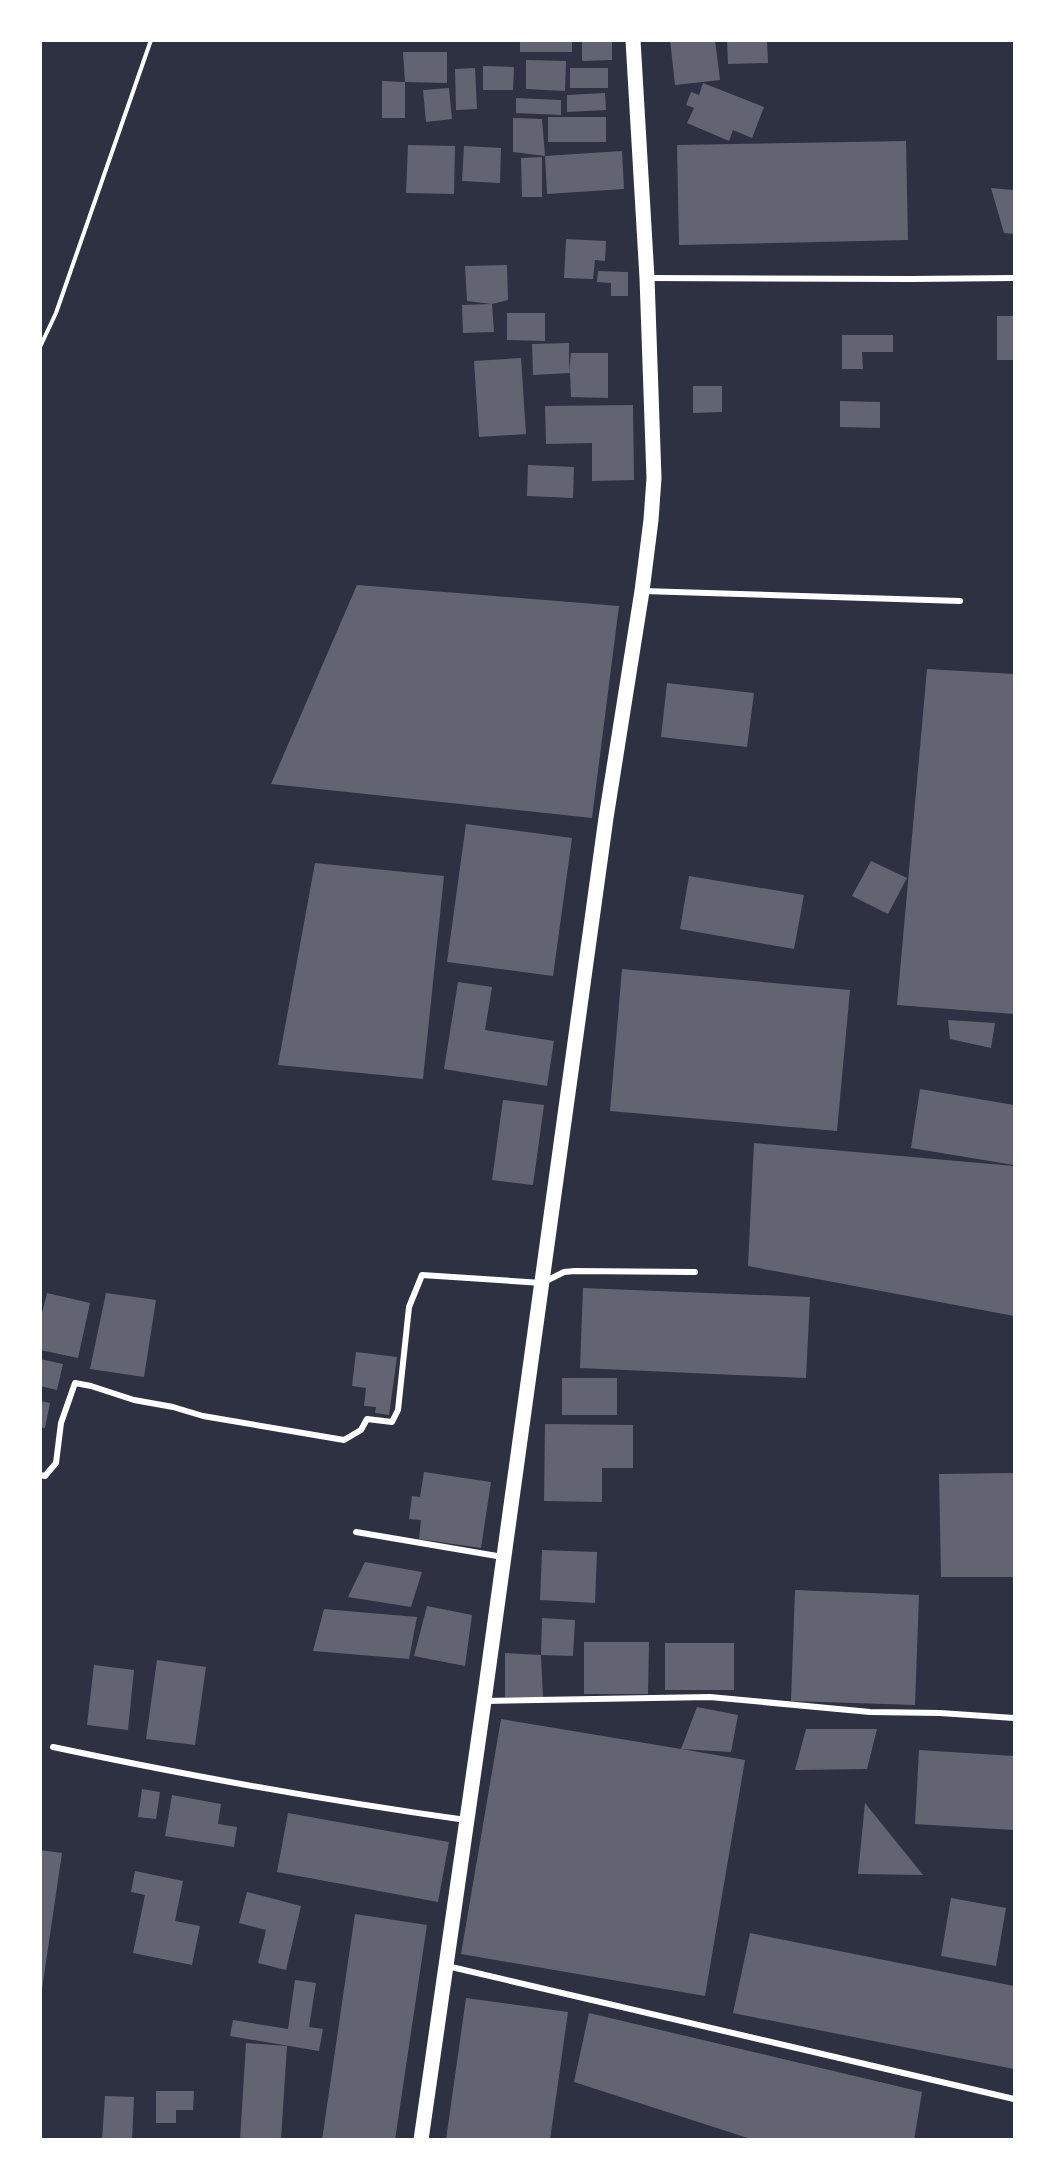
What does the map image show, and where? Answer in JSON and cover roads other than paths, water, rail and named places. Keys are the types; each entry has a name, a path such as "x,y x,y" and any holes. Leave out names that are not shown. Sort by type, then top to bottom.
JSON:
{"main road":[{"path":"421,2139 606,818 642,591 654,478 647,278 633,40"}],"street":[{"path":"647,278 1014,278"},
{"path":"642,591 960,601"},
{"path":"40,1475 45,1476 56,1463 61,1423 75,1383 203,1416 344,1440 361,1430 367,1419 392,1422 398,1410 408,1307 422,1275 542,1283 564,1272 575,1271 695,1272"},
{"path":"356,1532 503,1557"},
{"path":"484,1701 710,1697 870,1712 940,1713 1014,1718"},
{"path":"53,1747 148,1767 406,1812 467,1820"},
{"path":"447,1965 1014,2099"}]}
